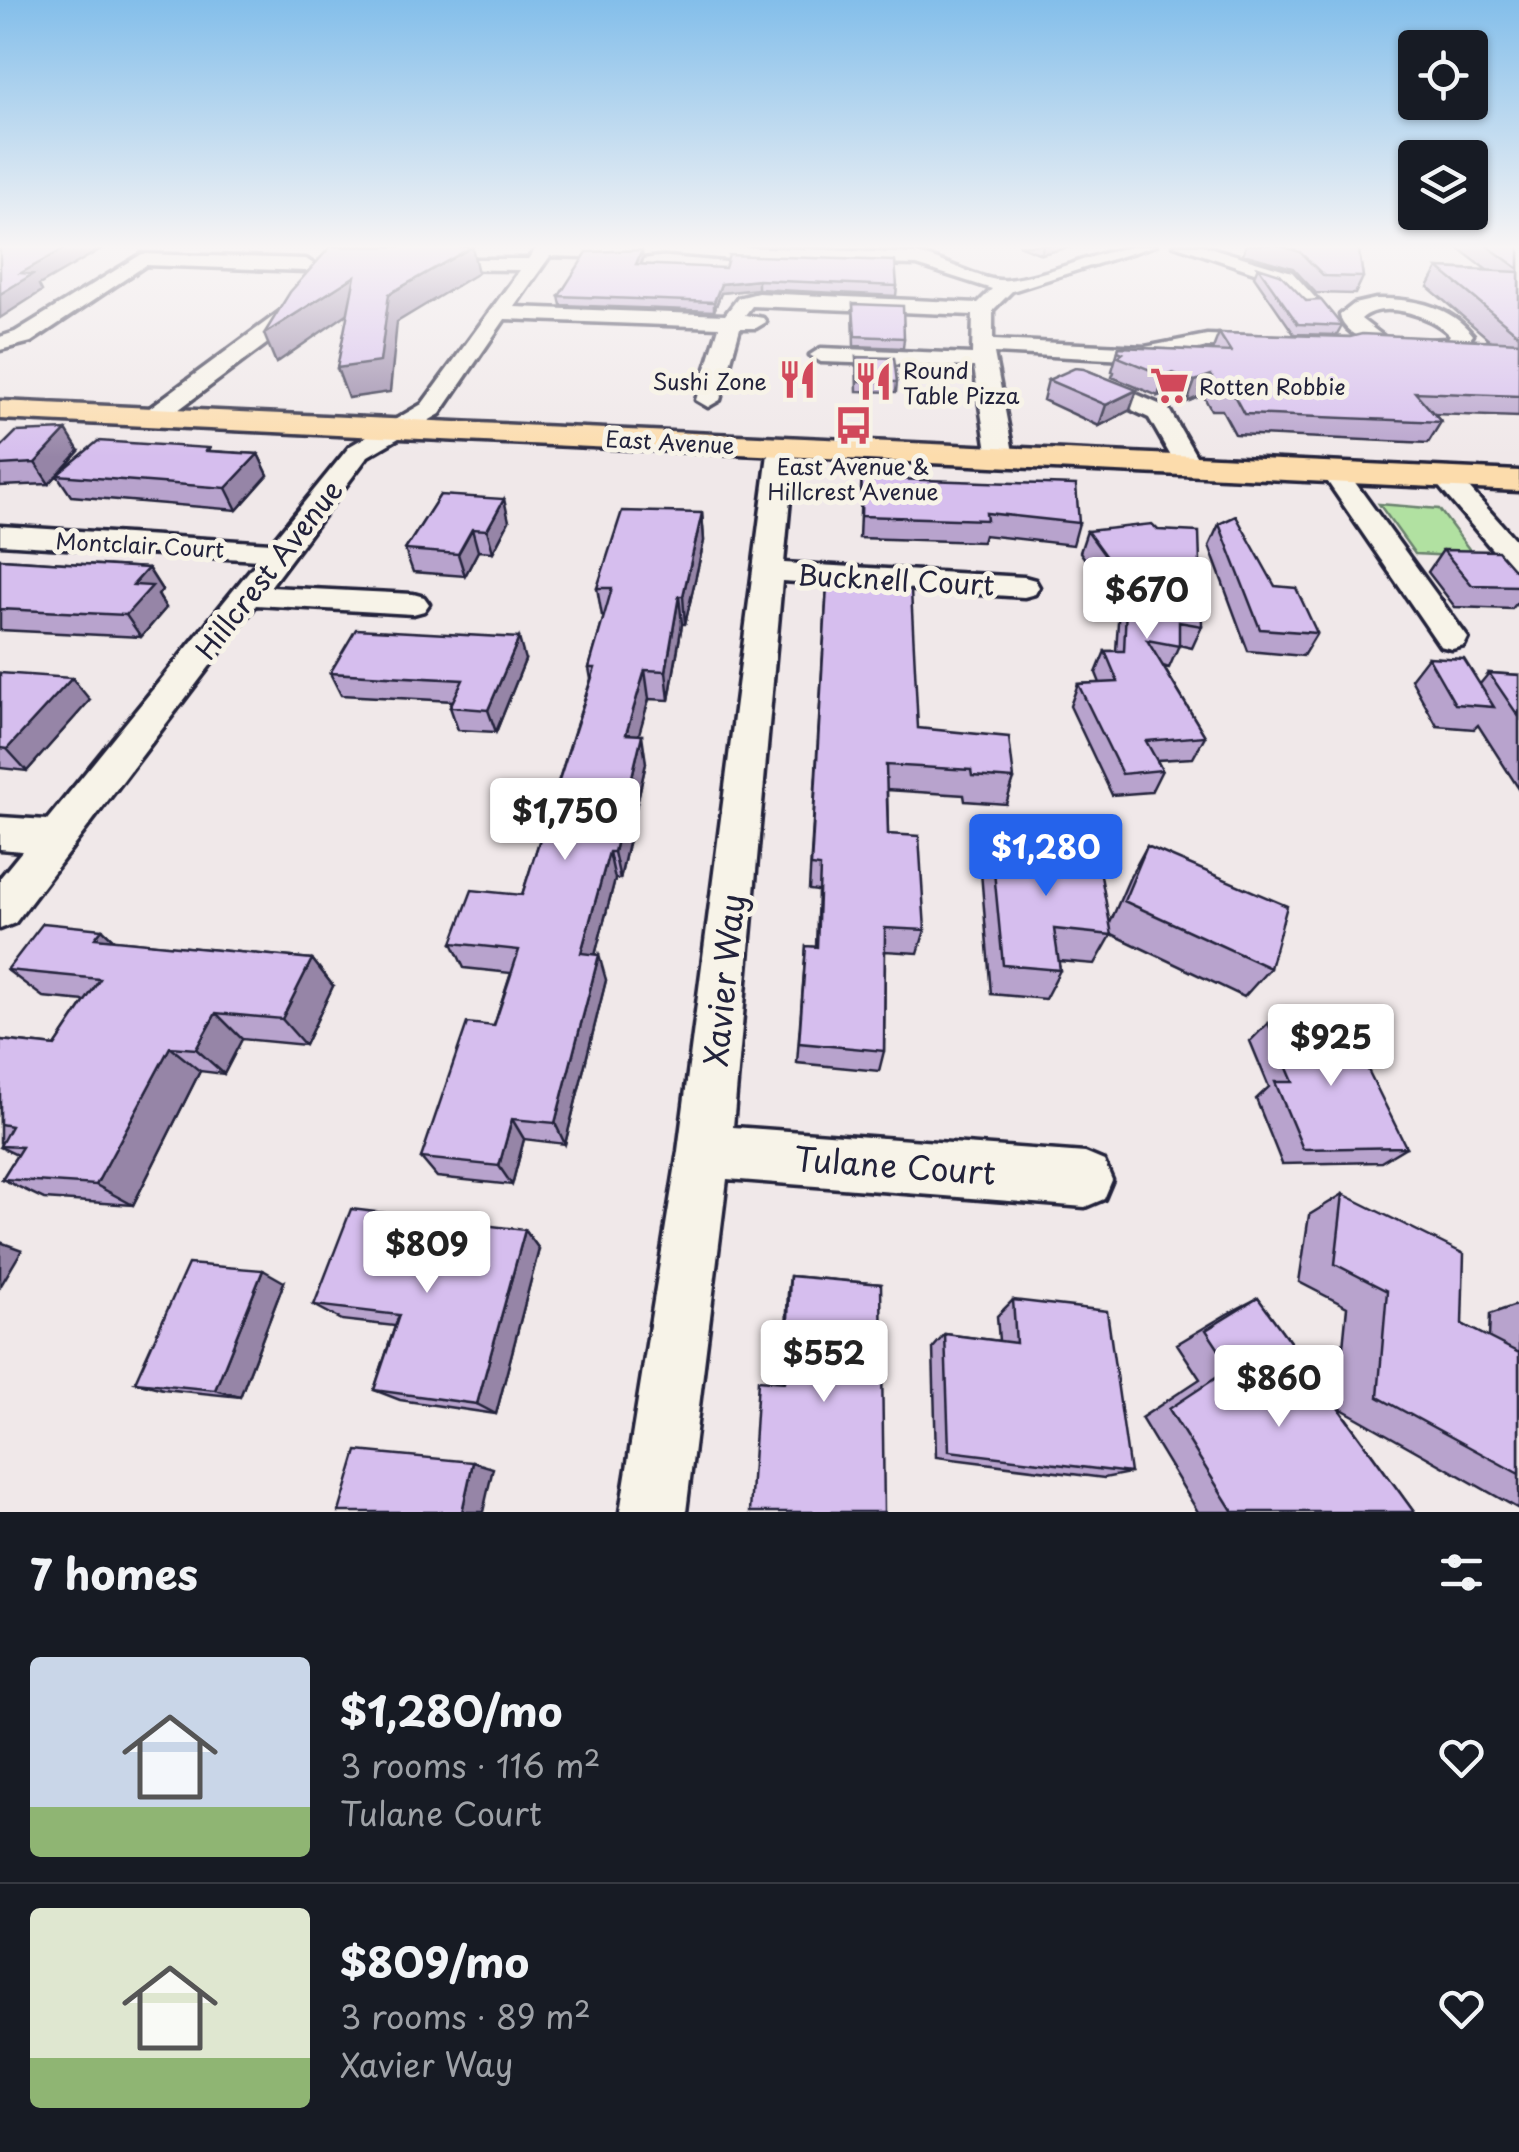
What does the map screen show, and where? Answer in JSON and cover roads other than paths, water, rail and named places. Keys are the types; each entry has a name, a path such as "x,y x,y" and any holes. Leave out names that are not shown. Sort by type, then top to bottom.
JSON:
{"main road":[{"name":"East Avenue","path":"0,410 1519,481"}],"street":[{"path":"0,344 23,337 56,316"},
{"path":"153,417 288,316"},
{"name":"Hillcrest Avenue","path":"0,910 359,451 431,409 498,316"},
{"path":"566,316 787,324"},
{"path":"708,400 735,316"},
{"path":"983,316 984,359 1001,457"},
{"path":"1342,346 1372,336"},
{"path":"820,355 984,359 1145,354 1208,340 1284,344"},
{"path":"984,359 1019,373"},
{"path":"1069,376 1159,412 1189,466"},
{"name":"Xavier Way","path":"653,1512 704,1151 782,446"},
{"path":"1334,472 1386,548 1404,565 1452,638"},
{"path":"1446,477 1519,562"},
{"name":"Montclair Court","path":"0,535 280,552"},
{"name":"Bucknell Court","path":"768,571 1024,586"},
{"path":"246,595 413,604"},
{"path":"0,833 58,836"},
{"name":"Tulane Court","path":"704,1151 1086,1180"}],"place":[{"name":"Sushi Zone","path":"797,380"},
{"name":"Round Table Pizza","path":"873,382"},
{"name":"Rotten Robbie","path":"1169,385"},
{"name":"East Avenue & Hillcrest Avenue","path":"853,426"}]}
